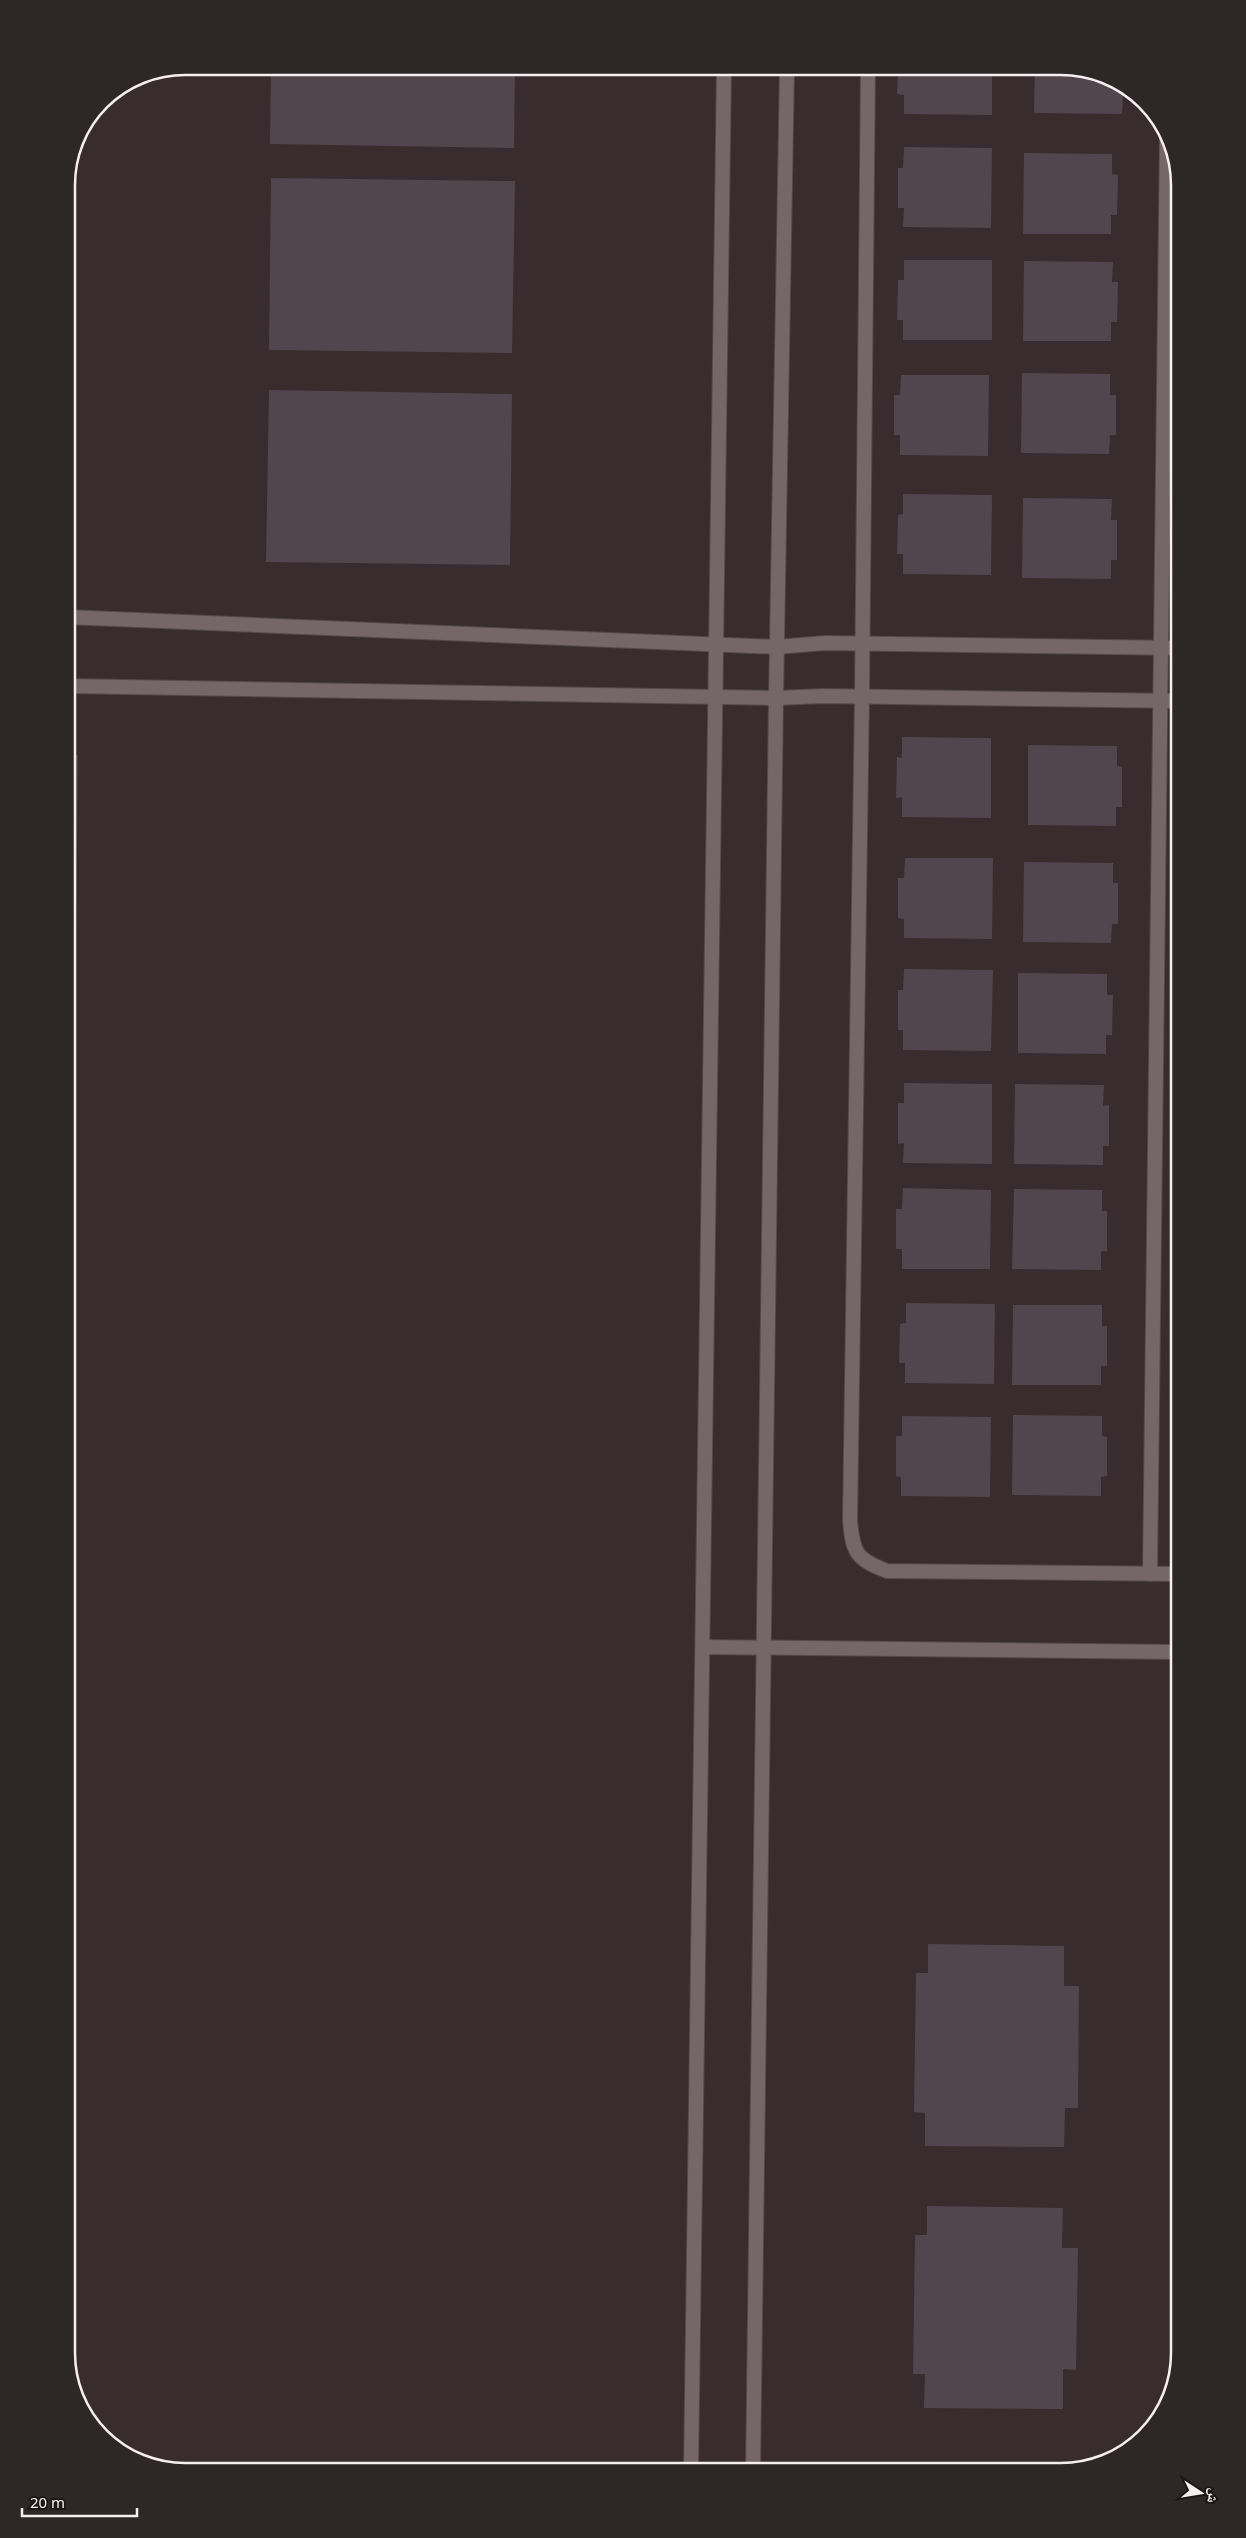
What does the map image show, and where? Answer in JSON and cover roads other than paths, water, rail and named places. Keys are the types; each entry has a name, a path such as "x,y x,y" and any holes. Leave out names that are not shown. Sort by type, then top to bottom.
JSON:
{"street":[{"path":"691,2463 724,75"},
{"path":"753,2463 776,698 787,75"},
{"path":"868,75 863,644 850,1521 852,1545 865,1562 887,1571 1171,1574"},
{"path":"1150,1574 1167,155"},
{"path":"75,618 778,647 825,643 1171,648"},
{"path":"75,686 776,698 862,696 1171,701"},
{"path":"703,1647 1171,1652"}]}
